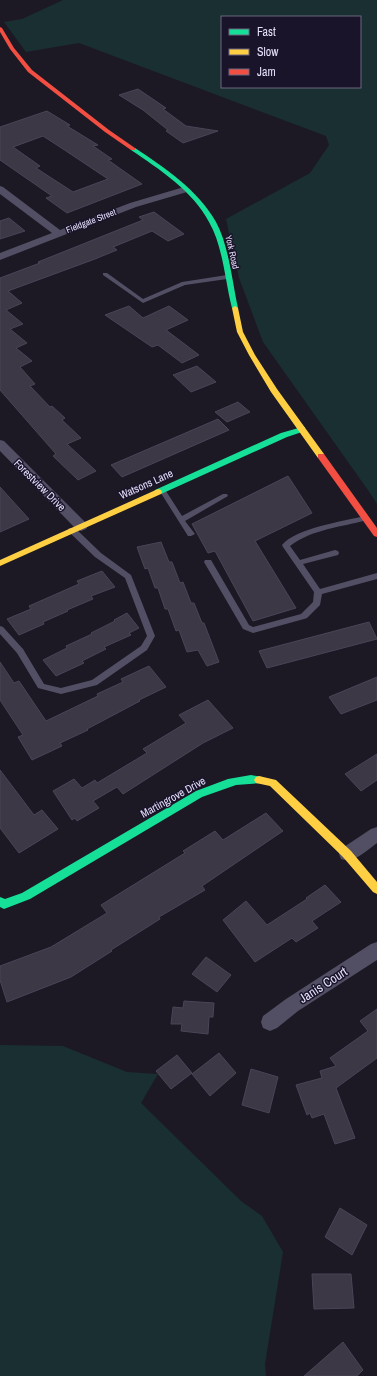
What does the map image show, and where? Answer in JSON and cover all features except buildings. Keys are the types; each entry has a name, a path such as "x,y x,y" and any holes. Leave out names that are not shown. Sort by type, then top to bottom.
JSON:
{"street":[{"name":"York Road","path":"0,28 12,49 30,71 108,131 151,161 197,200 218,234 240,332 252,355 270,384 377,534"},
{"path":"0,189 60,234"},
{"name":"Fieldgate Street","path":"0,257 133,205 184,190"},
{"name":"Watsons Lane","path":"0,563 284,435 302,429"},
{"name":"Forestview Drive","path":"0,444 76,528"},
{"name":"Martingrove Drive","path":"0,902 4,904 26,896 199,794 227,782 252,779 273,782 347,854 377,889"},
{"path":"347,854 377,834"},
{"name":"Janis Court","path":"270,1022 292,1005 377,950"}],"lane":[{"path":"104,274 143,302 184,283 227,277"},
{"path":"162,490 190,534"},
{"path":"181,520 225,496"},
{"path":"208,562 246,627 253,630 304,616 317,603 318,592 286,545 312,531 366,518"},
{"path":"0,629 20,651 41,686 61,692 94,683 144,648 150,636 128,577 98,554 76,528"},
{"path":"298,563 335,553"},
{"path":"318,592 377,576"}],"green space":[{"path":"63,0 377,0 377,504 263,342 239,278 226,219 310,173 329,145 326,136 79,43 26,52 4,22 22,19"},
{"path":"0,1045 63,1046 127,1072 158,1074 141,1103 241,1201 262,1216 283,1252 265,1364 266,1376 0,1376"}],"traffic: fast":[{"path":"133,149 183,186 205,210 213,222 218,235 235,308"},
{"path":"158,492 284,435 302,429"},
{"path":"0,902 4,904 26,896 199,794 221,785 243,779 259,780"}],"traffic: slow":[{"path":"235,308 240,332 252,355 274,390 321,456"},
{"path":"0,563 158,492"},
{"path":"259,780 273,783 347,854 377,889"}],"traffic: jam":[{"path":"0,28 12,49 30,71 107,131 133,149"},
{"path":"321,456 377,534"}]}
